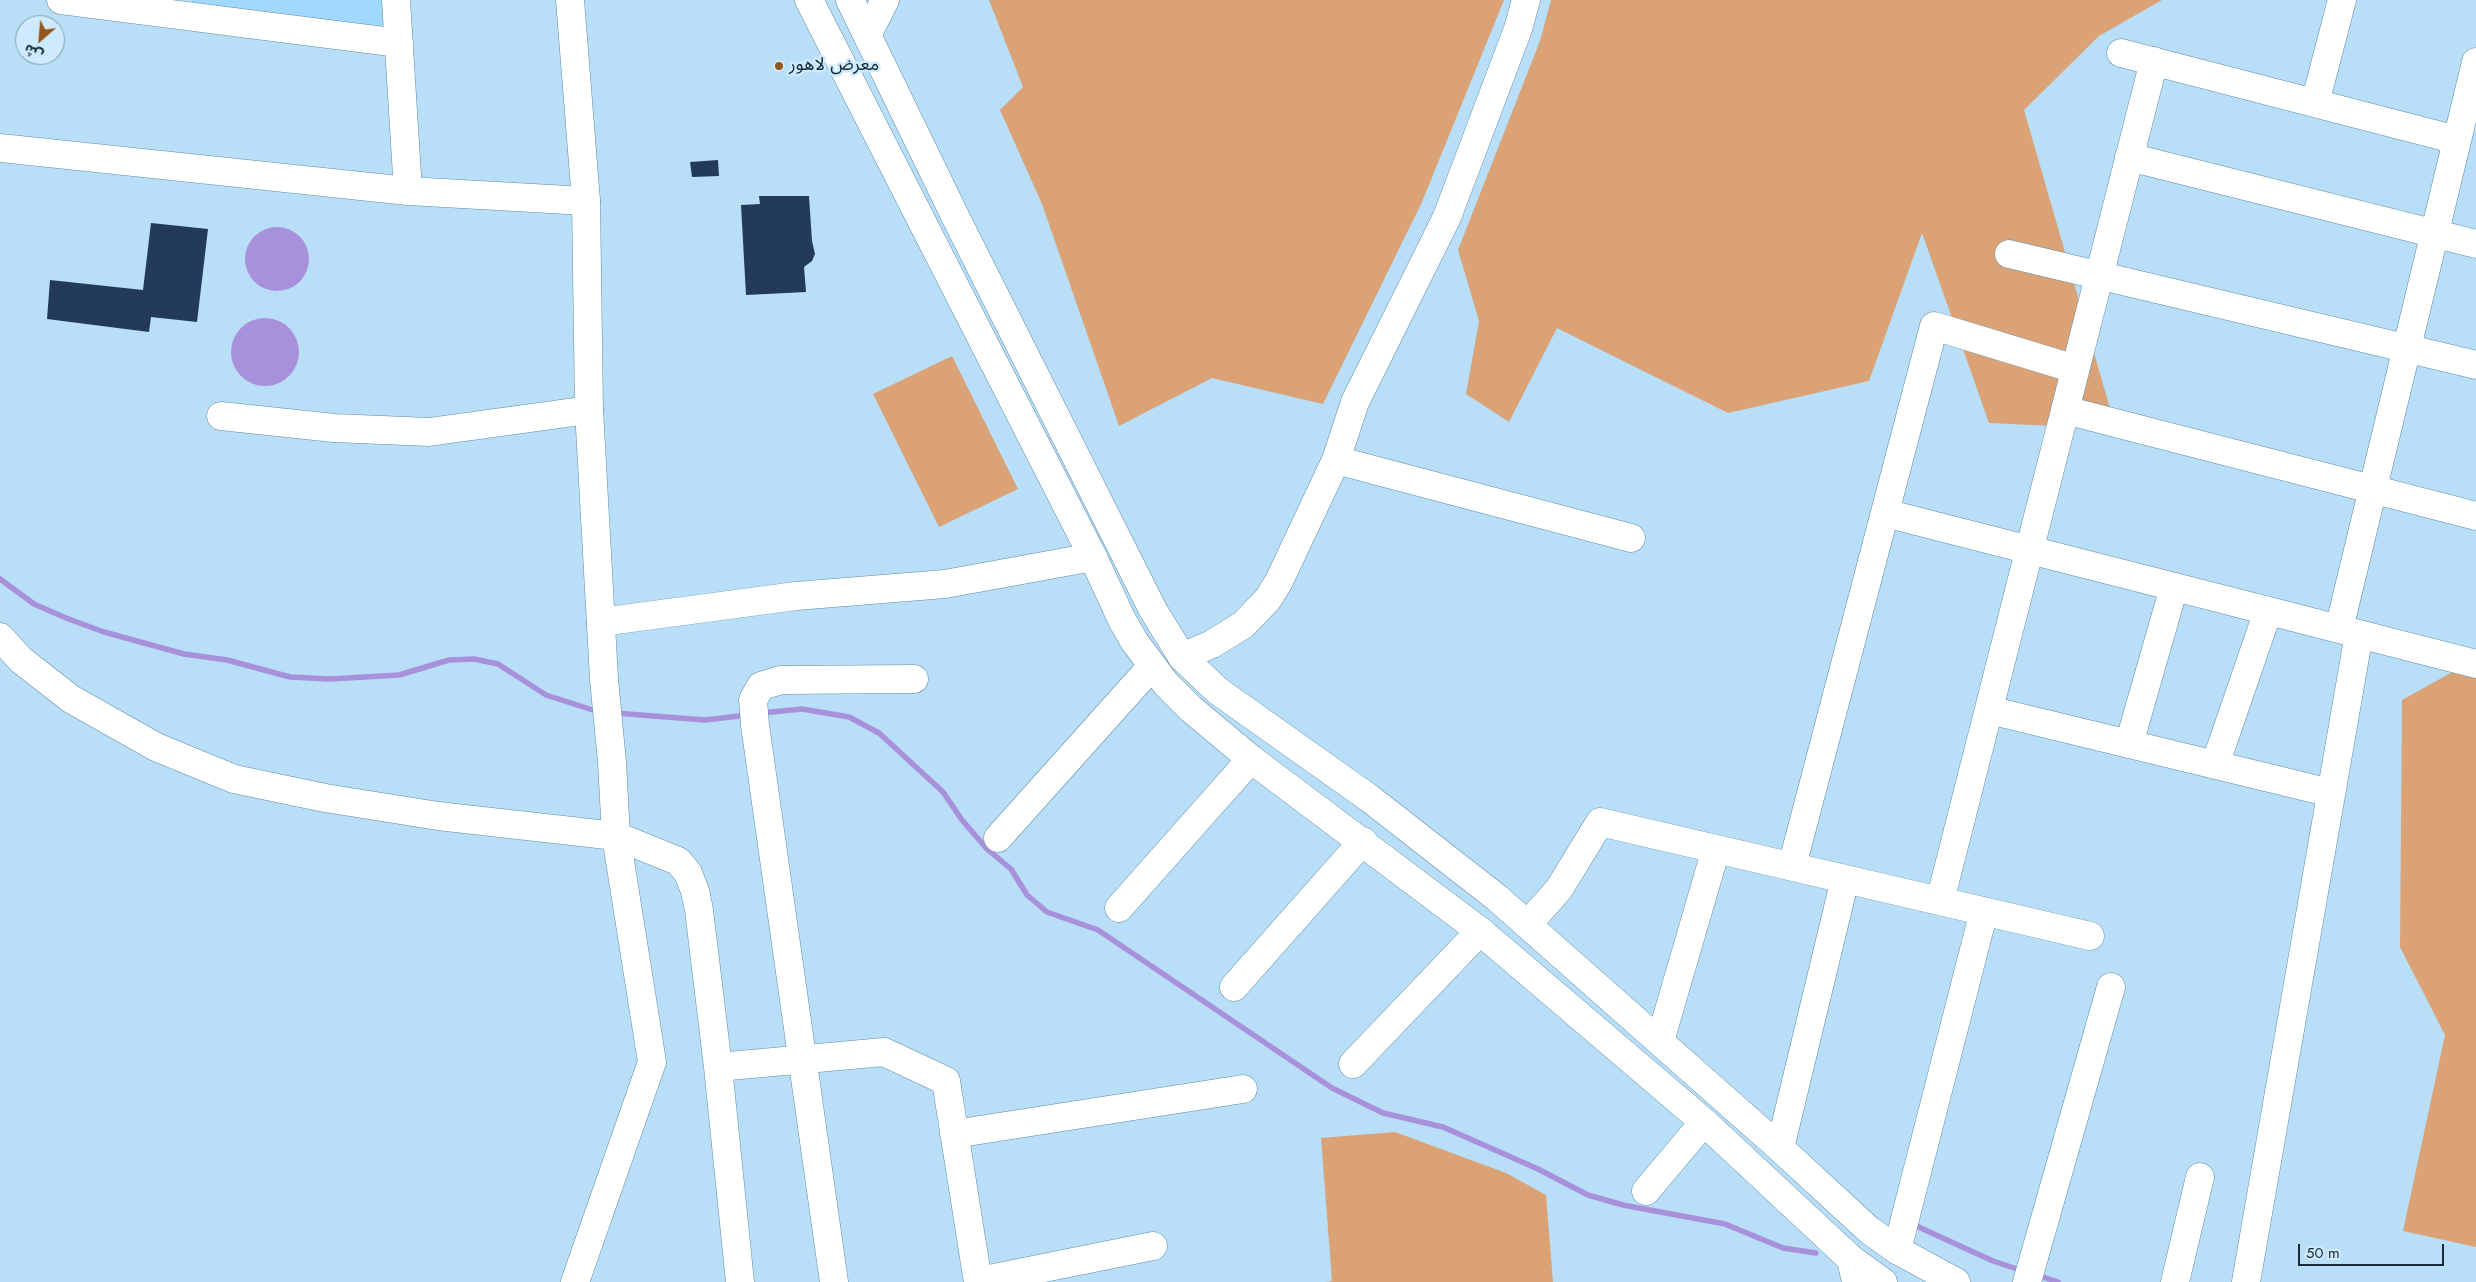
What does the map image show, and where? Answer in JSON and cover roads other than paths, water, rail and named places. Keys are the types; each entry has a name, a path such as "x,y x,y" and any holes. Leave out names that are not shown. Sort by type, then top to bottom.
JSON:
{"street":[{"path":"61,0 176,7 399,43"},
{"path":"396,0 408,191"},
{"path":"570,0 586,201 589,410 604,679 612,762 616,836 652,1062 575,1282"},
{"path":"809,0 1093,557 1122,620 1152,666 1191,709 1251,759 1363,841 1480,931 1704,1122 1853,1271 1883,1282"},
{"path":"850,0 956,218 1153,610 1182,657 1218,691 1369,798 1528,924 1780,1148 1841,1206 1897,1250 1956,1282"},
{"path":"867,35 885,0"},
{"path":"1182,657 1212,644 1243,625 1268,600 1336,460 1355,402 1447,218 1518,29 1526,0"},
{"path":"2315,103 2342,0"},
{"path":"2121,52 2457,140"},
{"path":"1940,901 2154,61"},
{"path":"2246,1282 2331,793 2349,631 2373,489 2476,62"},
{"path":"0,148 408,191 586,201"},
{"path":"2129,157 2476,244"},
{"path":"926,230 956,218"},
{"path":"2009,254 2476,365"},
{"path":"1792,866 1934,326 2075,368"},
{"path":"221,416 334,428 429,432 589,410"},
{"path":"2065,410 2476,516"},
{"path":"1336,460 1631,538"},
{"path":"1885,513 2476,664"},
{"path":"602,622 796,596 945,584 1093,557"},
{"path":"2129,744 2174,587"},
{"path":"2215,765 2268,611"},
{"path":"0,637 21,660 71,699 156,747 234,779 325,798 438,816 616,836 668,855 678,861 688,873 700,910 740,1282"},
{"path":"998,838 1152,666"},
{"path":"834,1282 754,712 761,686 781,680 914,679"},
{"path":"1988,710 2331,793"},
{"path":"1119,908 1251,759"},
{"path":"1505,952 1559,889 1600,822 2090,936"},
{"path":"1234,987 1363,841"},
{"path":"1660,1041 1716,849"},
{"path":"1780,1148 1845,879"},
{"path":"1897,1250 1984,911"},
{"path":"1353,1064 1480,931"},
{"path":"2027,1282 2036,1257 2111,987"},
{"path":"718,1067 884,1052 946,1081 970,1231 989,1281 1153,1246"},
{"path":"954,1134 1243,1089"},
{"path":"1646,1191 1704,1122"},
{"path":"2175,1282 2200,1178"}],"waterway":[{"path":"0,579 34,604 66,618 104,632 184,654 227,660 290,677 330,679 399,675 449,660 474,659 498,664 546,695 599,712"},
{"path":"762,713 802,709 849,717 879,733 943,792 962,820 987,849 1011,869 1027,895 1047,912 1098,930 1332,1088 1383,1113 1443,1127 1538,1169 1588,1195 1623,1205 1725,1224 1783,1248 1816,1253"},
{"path":"615,713 705,720 748,715"},
{"path":"1912,1224 1993,1261 2023,1271"},
{"path":"2037,1275 2058,1282"}],"place":[{"name":"معرض لاهور","path":"779,66"}]}
